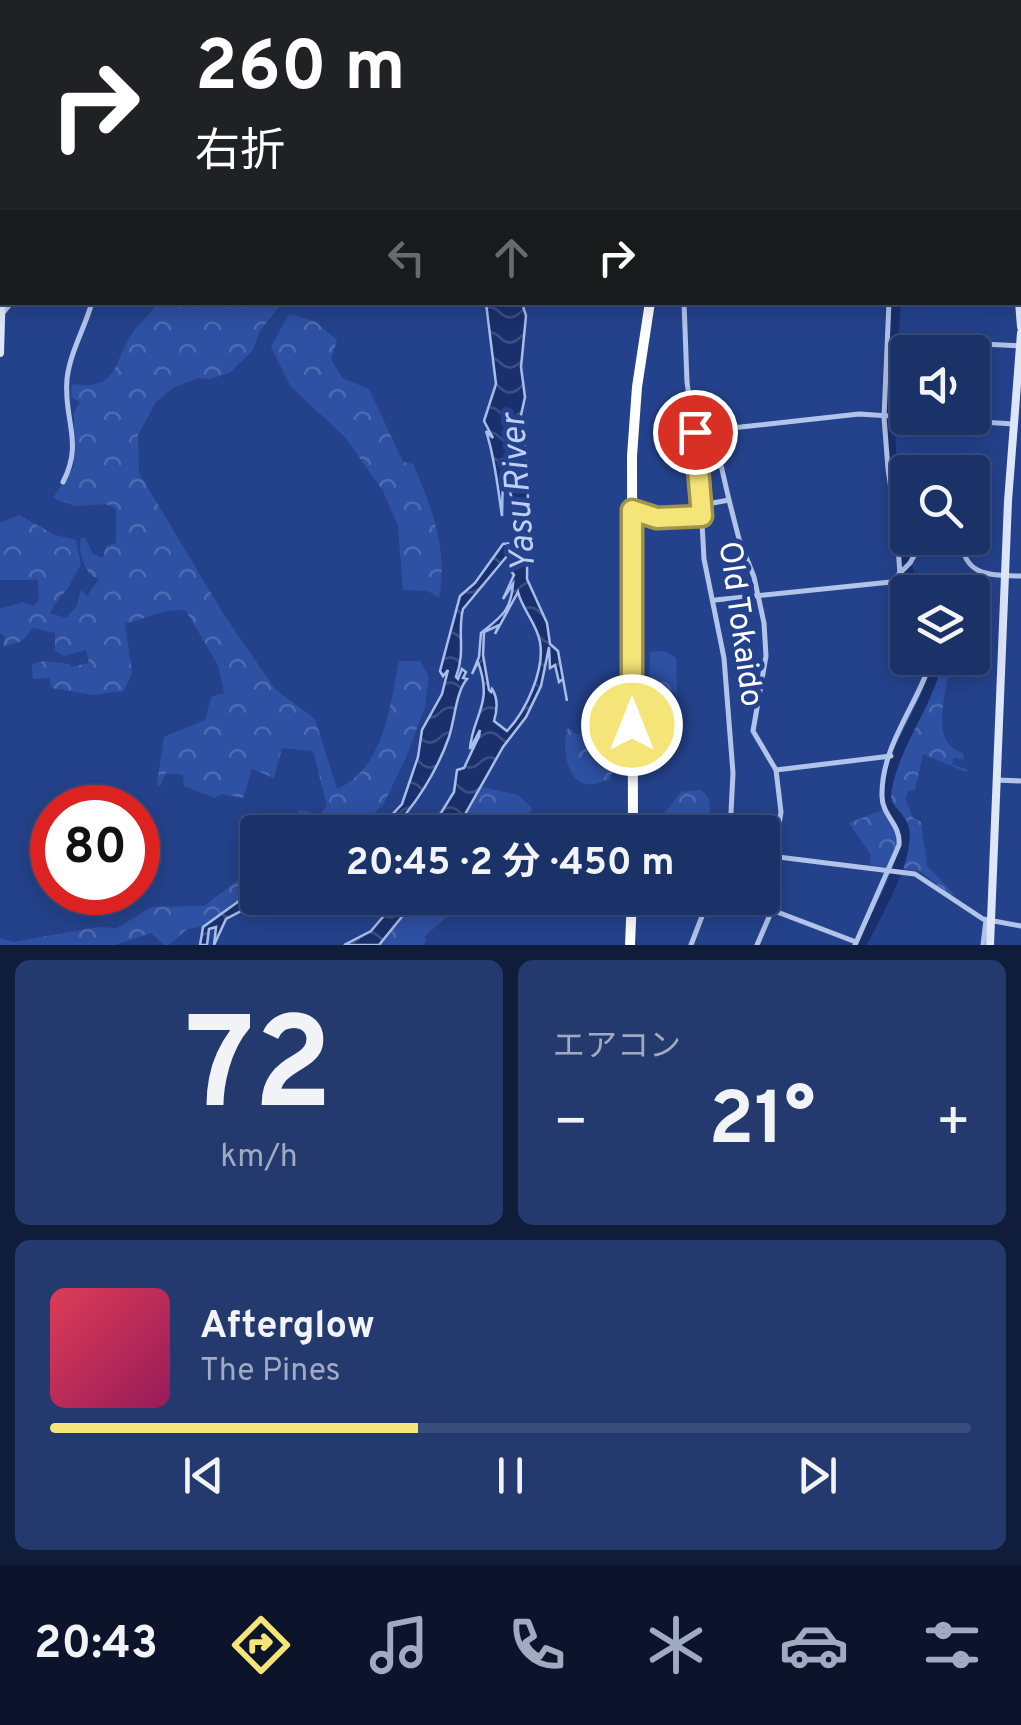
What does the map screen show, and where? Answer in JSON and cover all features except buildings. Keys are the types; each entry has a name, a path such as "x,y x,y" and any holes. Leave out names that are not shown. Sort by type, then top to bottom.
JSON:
{"highway":[{"path":"633,815 634,428 651,305"},
{"path":"630,945 631,915"}],"street":[{"path":"63,482 73,463 67,380 79,331 91,305"},
{"name":"Old Tokaido","path":"684,305 687,382 695,432 704,559 722,632 732,746 730,815"},
{"path":"695,432 859,414 890,417 889,305"},
{"path":"986,945 998,780 1019,305"},
{"path":"0,353 1,315"},
{"path":"990,344 1020,346"},
{"path":"990,423 1013,424"},
{"path":"713,430 729,500 759,596 767,642 753,731 776,770 780,821"},
{"path":"891,435 901,573"},
{"path":"702,505 729,500"},
{"path":"632,510 657,518 702,516"},
{"path":"714,600 891,582 915,555"},
{"path":"963,555 968,565 1006,576 1021,576"},
{"path":"780,913 855,944 891,871 900,836 882,800 900,726 924,675"},
{"path":"776,770 891,756"},
{"path":"998,780 1021,781"},
{"path":"780,857 902,872 923,878 989,921 1021,926"},
{"path":"692,945 703,915"},
{"path":"757,945 770,915"}],"green space":[{"path":"156,305 280,305 260,331 253,350 229,373 198,378 173,388 156,402 138,435 139,473 224,615 275,689 315,719 337,789 353,780 375,752 388,716 399,661 420,661 429,677 425,707 383,805 372,815 296,815 300,810 320,814 327,806 313,751 282,748 274,778 252,769 243,798 222,794 215,798 184,786 183,775 166,773 160,786 157,784 164,737 205,720 211,697 224,693 218,665 186,611 163,612 125,623 132,673 124,691 93,695 52,688 49,678 33,679 32,664 45,661 70,667 89,663 86,650 64,656 55,651 55,633 33,628 22,641 3,647 0,609 23,602 33,606 39,600 38,580 0,580 0,523 19,515 55,535 76,540 81,565 50,613 66,618 76,607 81,590 87,596 99,579 90,575 83,562 81,538 85,538 93,554 103,558 106,546 116,543 116,509 106,504 75,506 53,498 74,466 74,413 80,402 71,397 72,384 98,384 106,379 135,330"},
{"path":"289,314 315,321 337,340 331,359 342,378 369,389 403,462 413,464 440,546 439,598 428,591 403,590 398,526 383,491 345,437 291,387 271,347"},
{"path":"665,651 676,658 677,693 649,688 650,652"},
{"path":"926,675 947,675 942,725 952,747 963,753 964,760 954,758 952,764 968,770 923,754 915,790 909,790 905,798 913,818 921,822 927,866 955,895 921,872 903,868 901,847 890,868 870,865 871,855 849,823 890,807 889,772 901,731"},
{"path":"568,728 577,734 601,730 607,736 614,753 610,780 589,784 574,776 565,751"},
{"path":"478,786 518,795 532,808 528,815 458,815"},
{"path":"700,790 705,794 710,804 709,815 663,815 681,792"},
{"path":"240,878 240,902 209,925 187,929 169,945 151,933 115,945 0,945 0,938 14,942 97,927 117,928 138,915 160,915 160,907 204,906"},
{"path":"395,915 449,915 424,937 427,940 423,945 366,945"}],"water":[{"name":"Yasu River","path":"486,305 523,305 526,316 521,367 525,397 521,415 528,480 527,579 547,623 550,644 558,651 567,701 563,679 559,682 555,665 550,668 549,647 541,686 526,717 503,747 465,815 440,815 454,792 457,770 464,768 479,736 480,730 470,749 483,700 478,662 472,674 479,657 481,633 499,618 510,601 513,584 503,599 514,575 512,550 463,609 456,677 462,669 466,672 463,678 467,679 438,763 404,815 392,815 402,804 418,757 422,730 442,694 448,670 443,676 440,671 460,596 475,583 503,544 512,543 515,534 514,507 503,472 502,516 486,431 493,438 484,421 496,384","holes":["518,592 538,635 541,653 532,690 507,731 494,721 496,700 492,689 489,690 484,632 499,625 495,634"]},
{"path":"240,900 240,912 226,919 214,945 216,927 209,929 207,945 200,945 203,927"},
{"path":"385,915 403,915 379,945 344,945 371,931"}],"waterway":[{"path":"896,305 889,410 893,489 910,575"},
{"path":"861,945 902,856 904,829 886,796 891,771 934,675"}],"route":[{"path":"632,725 632,510 668,519 702,516 695,432"}]}
